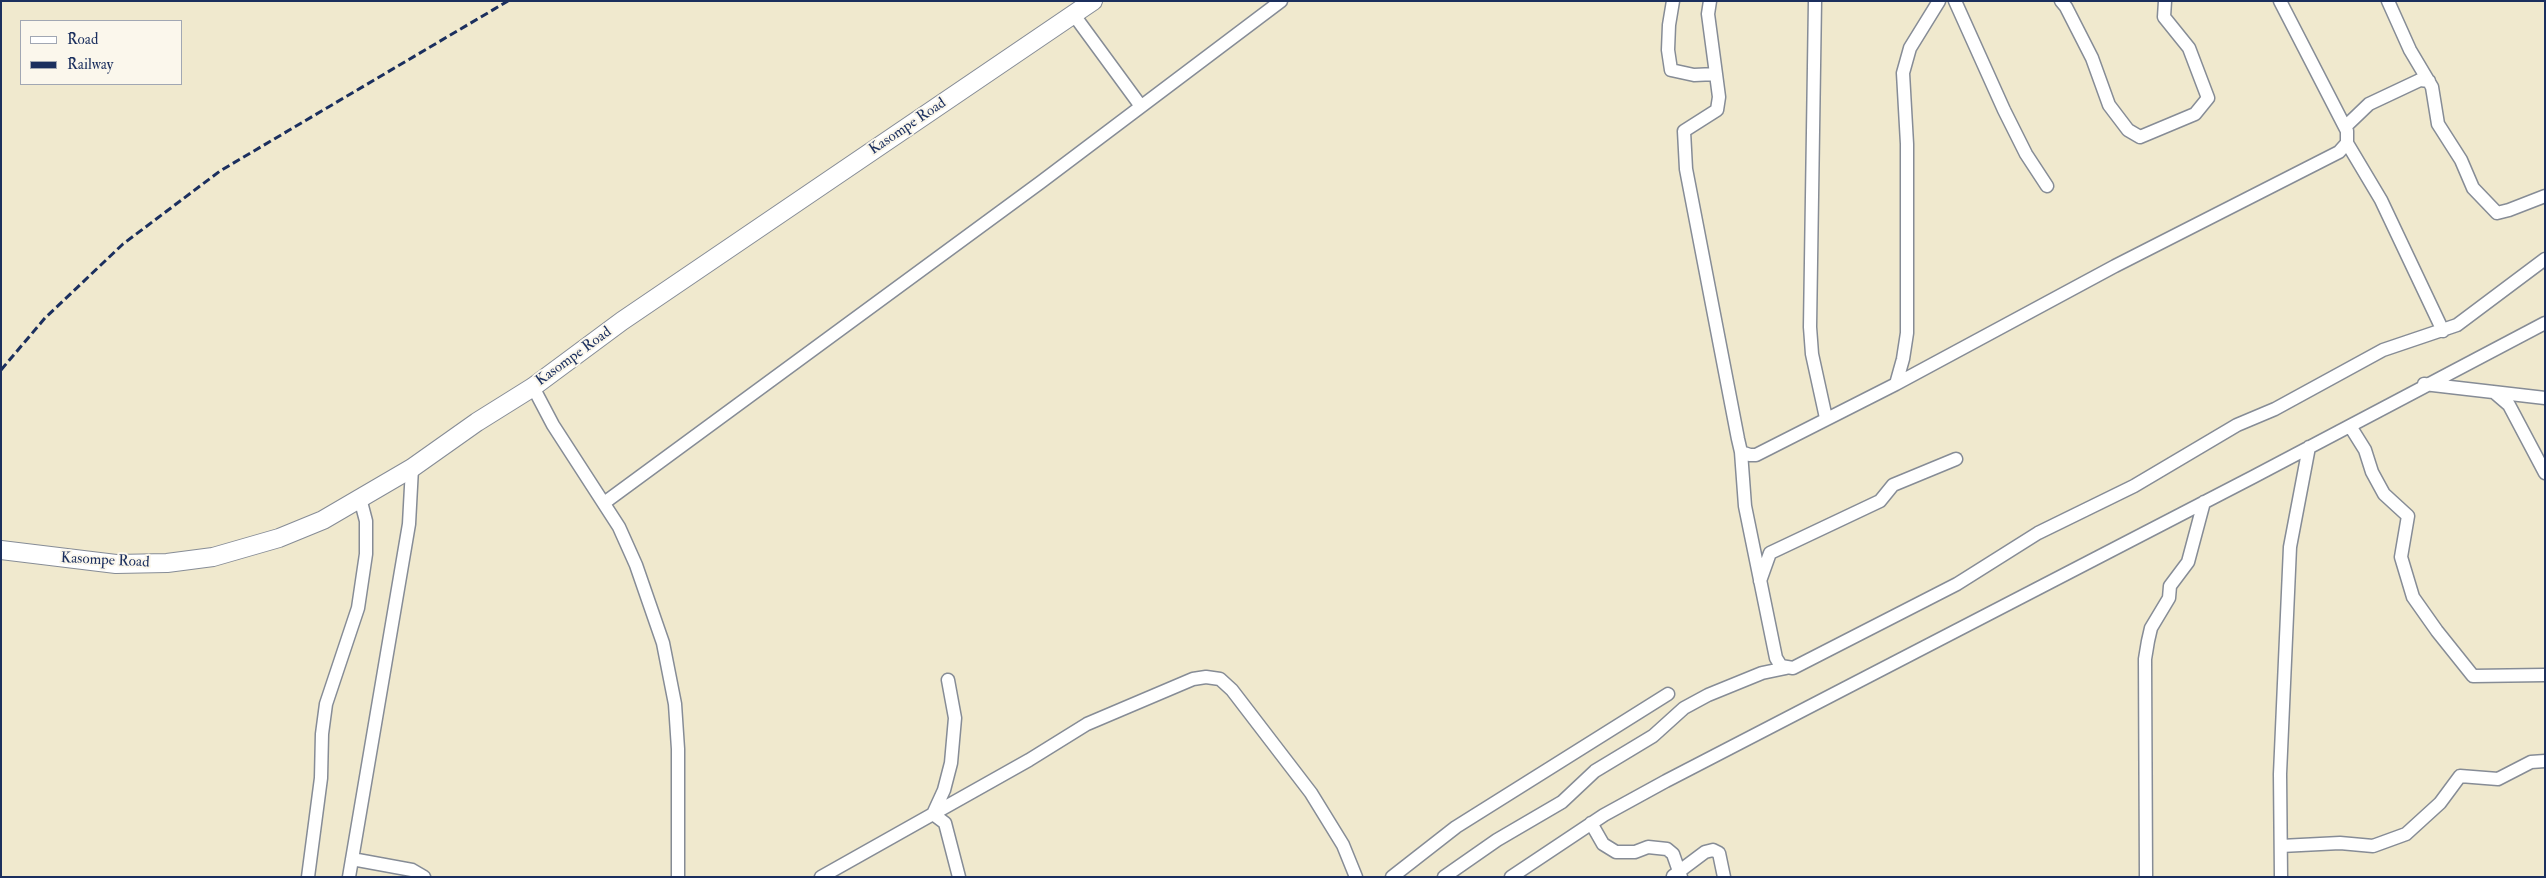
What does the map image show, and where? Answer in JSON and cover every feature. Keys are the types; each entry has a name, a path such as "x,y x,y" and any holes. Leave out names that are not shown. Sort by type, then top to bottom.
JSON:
{"street":[{"name":"Kasompe Road","path":"1,550 116,564 167,564 213,557 280,538 323,520 412,468 477,422 533,387 622,321 1093,1"},
{"path":"604,503 1040,182 1140,105 1281,1"},
{"path":"1673,1 1668,25 1668,50 1671,70 1694,75 1716,74"},
{"path":"1710,1 1708,14 1719,97 1717,110 1684,131 1686,169 1741,452 1745,506 1760,581 1776,658 1780,666 1786,668"},
{"path":"1815,1 1810,327 1812,354 1826,418"},
{"path":"1896,384 1903,359 1907,333 1907,144 1903,72 1910,48 1939,1"},
{"path":"1955,1 2004,110 2026,154 2047,186"},
{"path":"2061,1 2066,7 2092,58 2109,105 2128,130 2140,137 2195,114 2208,98 2189,48 2164,17 2165,1"},
{"path":"2280,1 2345,127 2347,143 2381,200 2443,331"},
{"path":"2388,1 2410,50 2432,87 2438,124 2461,160 2473,188 2497,213 2545,196"},
{"path":"1074,15 1140,105"},
{"path":"2345,127 2369,104 2420,80 2429,81"},
{"path":"1741,452 1756,455 1896,384 2114,266 2339,152 2347,143"},
{"path":"1444,877 1497,840 1562,802 1595,771 1653,736 1684,708 1708,695 1762,673 1793,668 1957,584 2038,533 2134,486 2237,426 2275,409 2376,354 2457,325 2545,259"},
{"path":"1511,877 1591,823 1666,781 2350,426 2424,384 2545,323"},
{"path":"2424,384 2545,398"},
{"path":"533,387 554,426 619,527 636,565 663,643 675,704 678,749 678,877"},
{"path":"2495,393 2508,406 2545,473"},
{"path":"2350,426 2365,450 2372,472 2384,494 2408,516 2401,557 2413,597 2437,631 2473,676 2507,674 2545,675"},
{"path":"2280,877 2280,774 2290,547 2309,447"},
{"path":"1760,581 1770,552 1880,501 1893,485 1956,459"},
{"path":"349,877 408,524 412,468"},
{"path":"308,877 321,778 322,734 326,704 358,608 366,554 366,520 360,498"},
{"path":"2146,877 2145,659 2151,628 2169,598 2170,586 2188,562 2204,502"},
{"path":"822,877 1029,760 1086,724 1193,679 1206,677 1220,679 1232,690 1310,793 1343,845 1356,877"},
{"path":"933,814 944,790 951,763 955,718 948,680"},
{"path":"1392,877 1456,828 1668,694"},
{"path":"2280,846 2340,843 2373,846 2406,834 2440,803 2460,776 2498,779 2531,762 2545,761"},
{"path":"933,814 945,822 959,877"},
{"path":"1591,823 1608,849 1616,852 1635,852 1648,847 1667,848 1673,854 1677,875 1705,852 1713,850 1719,853 1724,877"},
{"path":"352,859 412,870 424,877"}],"railway":[{"path":"1,370 45,318 123,244 220,171 508,1"}]}
